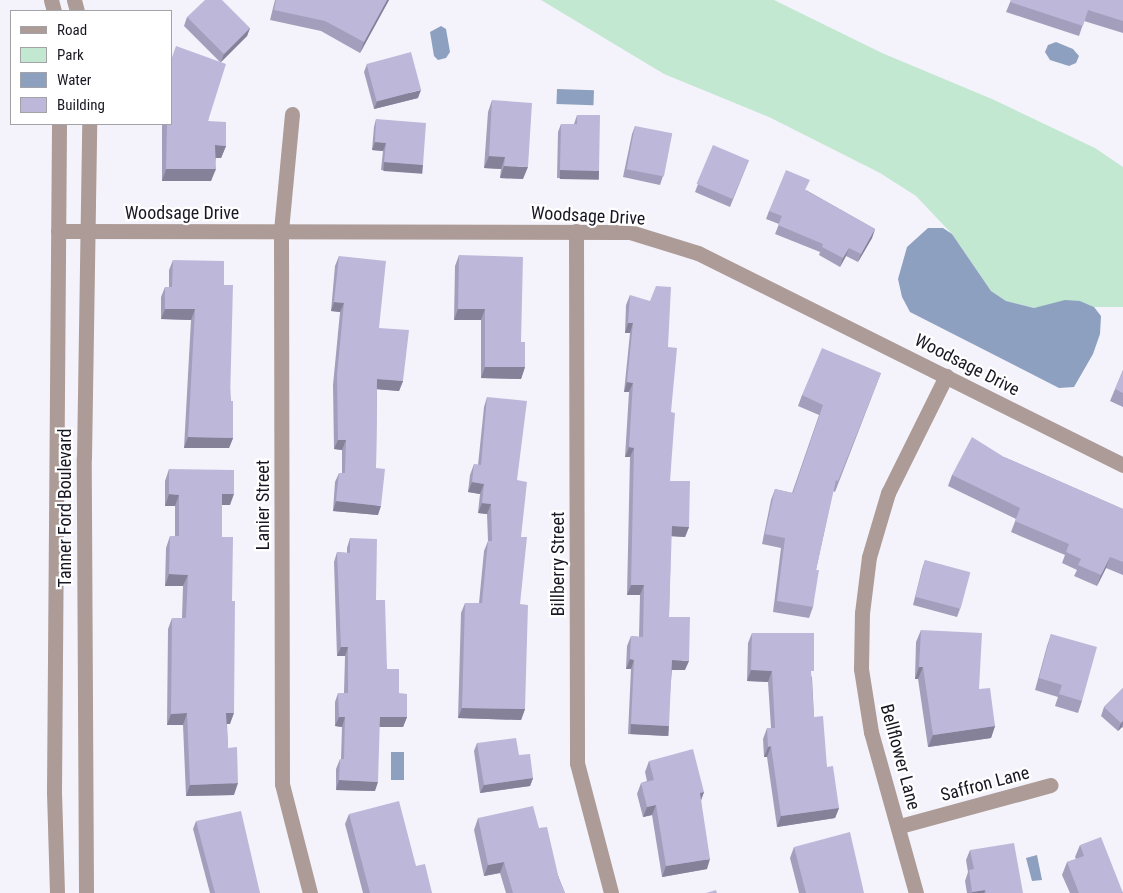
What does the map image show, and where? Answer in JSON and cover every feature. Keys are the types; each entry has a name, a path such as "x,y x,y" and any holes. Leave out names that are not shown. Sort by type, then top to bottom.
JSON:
{"street":[{"name":"Lanier Street","path":"292,114 281,232 282,784 310,893"},
{"name":"Tanner Ford Boulevard","path":"57,893 54,773 59,125"},
{"name":"Tanner Ford Boulevard","path":"86,893 84,458 89,125"},
{"name":"Woodsage Drive","path":"58,231 630,232 698,252 1123,465"},
{"name":"Billberry Street","path":"576,231 577,763 611,893"},
{"name":"Bellflower Lane","path":"916,893 900,826 871,732 861,669 862,613 869,556 888,494 946,376"},
{"name":"Saffron Lane","path":"900,826 1051,785"}],"green space":[{"path":"541,0 774,0 882,53 992,99 1095,148 1123,167 1123,307 1094,307 1080,301 1034,308 1006,301 991,291 952,234 916,196 880,173 771,118 664,74"}],"water":[{"path":"441,26 446,29 450,52 446,58 438,60 434,56 430,32"},
{"path":"1056,42 1073,49 1079,56 1076,63 1069,66 1050,60 1045,52 1048,45"},
{"path":"557,89 594,90 593,105 556,104"},
{"path":"928,228 943,228 952,234 991,291 1006,301 1034,308 1065,300 1080,301 1094,307 1101,316 1100,334 1093,354 1074,387 1059,388 910,312 902,297 898,279 907,247"},
{"path":"391,752 404,752 404,780 391,780"},
{"path":"1037,855 1042,880 1032,881 1026,858"}],"building":[{"path":"205,0 222,0 250,28 224,54 187,17"},
{"path":"276,0 387,0 364,42 325,21 274,10"},
{"path":"1011,0 1123,0 1123,21 1088,10 1083,26 1010,2"},
{"path":"176,46 226,64 208,121 226,122 226,146 215,145 216,169 166,169 167,125 172,125 172,57"},
{"path":"411,52 421,90 377,102 367,64"},
{"path":"492,100 532,103 528,167 504,166 505,157 489,156"},
{"path":"577,115 600,115 599,171 560,170 561,124 577,124"},
{"path":"376,119 426,123 423,165 384,162 386,143 375,142"},
{"path":"635,126 672,133 664,176 627,169"},
{"path":"713,145 749,160 732,199 697,184"},
{"path":"786,170 810,180 805,190 875,229 861,254 849,248 843,258 822,247 823,244 778,225 782,216 769,211"},
{"path":"459,255 523,257 521,342 525,342 525,367 485,367 485,309 458,309"},
{"path":"339,256 386,261 379,328 409,330 403,381 377,379 376,468 385,469 381,506 336,501 339,473 345,473 346,440 338,440 337,375 344,303 334,302"},
{"path":"173,260 224,261 224,285 233,285 230,401 233,401 233,438 188,437 195,309 165,309 165,287 172,287"},
{"path":"656,286 671,287 668,347 677,348 671,412 675,413 670,481 690,481 689,527 672,526 669,617 690,617 689,661 672,660 669,726 631,724 634,660 630,659 631,636 643,637 644,585 631,585 634,448 629,447 633,383 627,382 633,323 628,323 630,295 650,301"},
{"path":"822,348 881,373 838,481 836,480 816,570 819,570 813,607 777,601 785,538 765,534 775,489 793,493 823,405 802,395"},
{"path":"1123,370 1123,393 1115,389"},
{"path":"487,397 527,401 517,480 527,482 521,537 527,537 520,604 528,605 525,709 462,708 465,603 482,603 488,541 492,541 491,504 482,503 484,484 472,482 474,464 481,465"},
{"path":"972,437 1004,457 1123,509 1123,562 1110,557 1101,575 1078,565 1081,559 1066,552 1069,544 1015,521 1020,508 952,475"},
{"path":"169,469 234,470 234,494 222,494 222,537 233,537 232,601 235,601 234,713 226,713 228,748 237,747 238,783 190,785 187,713 171,714 172,618 186,618 188,575 169,574 170,536 179,536 179,495 169,494"},
{"path":"350,538 377,539 376,600 385,600 387,669 399,669 399,693 407,694 407,717 380,717 378,782 339,780 340,759 344,759 345,717 339,717 338,693 348,693 348,647 341,647 337,552 350,553"},
{"path":"925,560 970,572 961,609 915,597"},
{"path":"921,630 982,633 979,689 990,688 995,726 933,735 923,667 919,667"},
{"path":"752,633 814,633 814,671 811,671 814,717 823,716 827,767 833,766 839,808 781,816 771,746 768,747 767,728 775,728 772,671 751,670"},
{"path":"1051,634 1097,647 1082,701 1059,694 1062,685 1039,678"},
{"path":"1123,688 1123,721 1121,723 1104,707"},
{"path":"516,738 519,755 530,754 533,778 484,785 477,743"},
{"path":"693,749 704,792 700,793 710,859 666,866 656,805 647,807 641,783 654,780 649,761"},
{"path":"399,801 416,866 425,864 432,893 370,893 349,814"},
{"path":"533,806 539,828 547,827 559,879 565,893 513,893 504,862 488,865 478,818"},
{"path":"241,811 260,893 215,893 196,821"},
{"path":"850,832 864,893 806,893 794,847"},
{"path":"1101,837 1123,893 1079,893 1067,862 1084,856 1080,845"},
{"path":"1014,843 1023,893 986,893 985,890 972,892 969,870 974,869 970,850"},
{"path":"716,890 717,893 706,893"}]}
